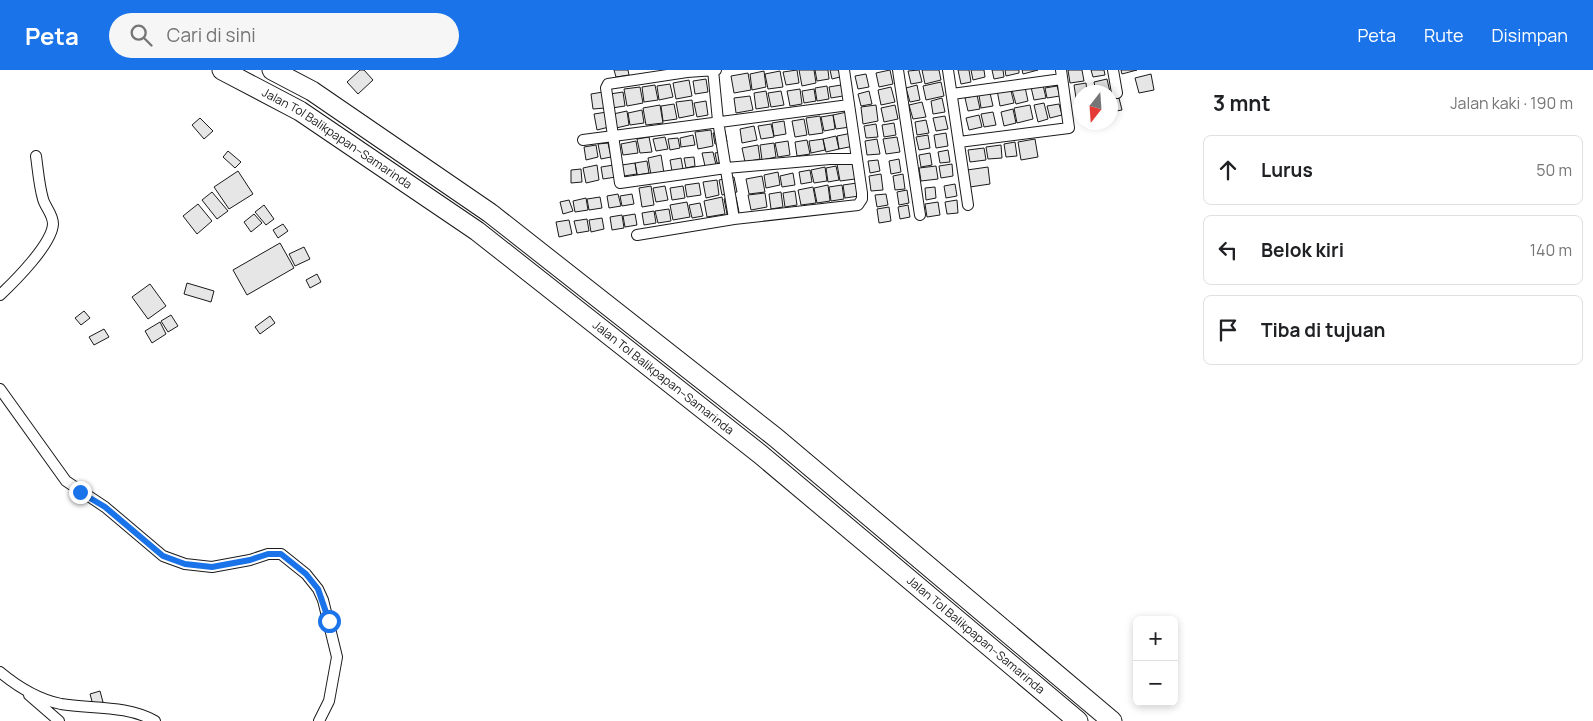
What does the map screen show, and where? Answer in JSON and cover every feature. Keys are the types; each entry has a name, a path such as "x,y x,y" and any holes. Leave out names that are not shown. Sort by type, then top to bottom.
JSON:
{"highway":[{"name":"Jalan Tol Balikpapan–Samarinda","path":"222,70 300,110 477,231 760,454 1078,721"},
{"name":"Jalan Tol Balikpapan–Samarinda","path":"272,70 312,91 490,213 775,437 1112,721"}],"street":[{"path":"734,219 726,168 718,121 714,70 636,74 608,84 606,88 620,183 726,168 830,159 857,159"},
{"path":"637,235 734,219 858,204 862,198 844,70"},
{"path":"898,70 920,215"},
{"path":"948,70 968,204"},
{"path":"1113,70 1116,85"},
{"path":"952,94 1062,75 1069,128 959,142"},
{"path":"583,140 849,104"},
{"path":"0,295 32,261 53,225 51,215 44,202 36,156"},
{"path":"0,389 66,481 105,507 163,556 185,564 212,567 250,560 268,554 281,554 306,574 318,589 323,600 337,657 329,701 319,721"},
{"path":"0,672 58,721"},
{"path":"22,690 59,704 125,711 155,721"}],"building":[{"path":"360,70 364,70 373,80 358,94 347,82"},
{"path":"614,70 628,70 629,75 616,77"},
{"path":"797,70 799,83 786,85 783,72"},
{"path":"799,70 814,70 816,83 802,86"},
{"path":"815,70 828,70 829,79 817,81"},
{"path":"830,70 839,70 840,77 832,79"},
{"path":"890,70 893,84 879,87 876,73"},
{"path":"919,70 922,82 911,84 908,71"},
{"path":"922,70 939,70 941,80 925,84"},
{"path":"958,70 969,70 971,82 961,84"},
{"path":"971,70 984,70 985,77 973,80"},
{"path":"992,70 1003,70 1004,77 994,79"},
{"path":"1005,70 1019,70 1019,73 1006,76"},
{"path":"1022,70 1038,70 1023,74"},
{"path":"1068,70 1082,70 1084,81 1070,83"},
{"path":"1091,70 1104,70 1105,75 1093,77"},
{"path":"1121,70 1137,70 1122,74"},
{"path":"764,71 766,87 752,90 750,74"},
{"path":"780,71 783,87 768,89 765,74"},
{"path":"748,73 751,90 734,93 731,76"},
{"path":"866,74 869,87 858,89 855,76"},
{"path":"1151,74 1154,90 1139,93 1135,78"},
{"path":"706,79 708,92 695,94 693,81"},
{"path":"1107,79 1108,85 1095,85 1094,82"},
{"path":"689,80 692,96 676,99 673,83"},
{"path":"941,82 944,96 926,100 923,86"},
{"path":"670,84 673,97 659,100 657,86"},
{"path":"655,85 658,100 644,102 642,87"},
{"path":"841,85 843,96 831,98 829,87"},
{"path":"917,85 920,100 910,102 906,88"},
{"path":"1043,85 1046,98 1034,100 1031,87"},
{"path":"827,86 829,99 817,101 815,88"},
{"path":"1057,86 1060,96 1047,98 1045,88"},
{"path":"640,87 643,103 627,106 624,89"},
{"path":"891,87 895,102 881,105 878,90"},
{"path":"1010,87 1014,103 1000,106 997,90"},
{"path":"1025,87 1028,101 1016,104 1012,90"},
{"path":"800,89 802,104 790,106 787,91"},
{"path":"814,89 816,101 804,103 802,91"},
{"path":"766,91 769,107 756,109 754,93"},
{"path":"781,91 784,105 771,107 768,93"},
{"path":"869,91 872,104 861,106 858,94"},
{"path":"603,92 605,108 593,109 591,94"},
{"path":"623,92 625,106 612,108 610,94"},
{"path":"990,93 993,106 981,108 979,95"},
{"path":"977,95 980,109 968,111 965,98"},
{"path":"750,96 753,110 736,113 734,98"},
{"path":"942,98 945,112 933,114 931,101"},
{"path":"1118,98 1122,110 1118,111"},
{"path":"692,100 694,115 679,118 676,102"},
{"path":"706,101 708,115 697,117 694,103"},
{"path":"922,102 926,117 913,119 909,105"},
{"path":"1044,103 1048,119 1038,122 1034,105"},
{"path":"674,104 677,119 663,121 661,106"},
{"path":"1059,104 1062,115 1050,118 1047,106"},
{"path":"660,105 663,123 646,125 643,108"},
{"path":"876,105 878,121 863,124 861,107"},
{"path":"895,105 898,119 884,122 881,108"},
{"path":"1030,105 1033,119 1017,123 1014,108"},
{"path":"1013,109 1016,123 1004,126 1001,112"},
{"path":"642,110 644,123 630,125 628,113"},
{"path":"627,111 629,125 616,128 613,114"},
{"path":"607,112 609,127 597,130 594,114"},
{"path":"847,112 850,127 836,129 833,115"},
{"path":"993,112 996,125 984,127 981,114"},
{"path":"833,115 835,129 824,131 821,117"},
{"path":"979,115 982,127 969,130 966,118"},
{"path":"820,116 823,133 809,135 806,118"},
{"path":"945,116 948,129 936,131 933,118"},
{"path":"200,118 213,131 204,139 192,125"},
{"path":"804,119 807,135 795,137 792,121"},
{"path":"926,120 929,133 917,135 915,122"},
{"path":"784,121 786,134 774,136 772,123"},
{"path":"894,123 896,135 884,137 882,125"},
{"path":"771,124 774,137 761,139 758,126"},
{"path":"876,124 878,137 866,138 864,126"},
{"path":"754,126 757,140 742,143 740,129"},
{"path":"711,130 713,146 698,149 695,132"},
{"path":"725,131 727,142 715,144 713,133"},
{"path":"852,133 854,146 839,149 837,136"},
{"path":"946,133 948,146 936,148 934,135"},
{"path":"693,135 695,145 681,147 680,138"},
{"path":"928,135 930,148 919,150 916,137"},
{"path":"836,136 839,149 826,152 823,139"},
{"path":"649,137 652,152 640,153 637,139"},
{"path":"665,137 668,149 656,151 653,139"},
{"path":"897,137 900,152 886,154 883,139"},
{"path":"678,138 680,148 670,150 668,139"},
{"path":"823,139 825,150 811,153 809,141"},
{"path":"877,139 880,154 867,155 865,141"},
{"path":"1035,139 1038,157 1021,160 1018,142"},
{"path":"807,140 810,154 797,156 795,142"},
{"path":"636,141 638,153 623,155 621,144"},
{"path":"788,141 790,155 778,157 775,143"},
{"path":"1015,142 1017,156 1006,157 1004,144"},
{"path":"608,143 611,157 601,159 598,144"},
{"path":"774,143 776,157 762,160 760,145"},
{"path":"596,145 598,157 586,160 584,147"},
{"path":"758,145 760,159 745,162 742,148"},
{"path":"1001,145 1002,158 988,159 986,147"},
{"path":"984,148 986,160 970,162 968,150"},
{"path":"948,150 950,162 940,163 938,152"},
{"path":"228,151 241,162 235,168 223,157"},
{"path":"726,151 728,162 717,163 715,153"},
{"path":"713,152 716,165 705,166 702,153"},
{"path":"930,153 932,165 921,167 919,155"},
{"path":"661,155 664,173 651,175 648,158"},
{"path":"694,157 695,166 686,168 684,158"},
{"path":"681,158 683,169 672,171 670,160"},
{"path":"899,159 901,172 891,174 889,161"},
{"path":"878,160 880,171 870,173 868,161"},
{"path":"647,161 649,173 637,175 635,163"},
{"path":"852,161 855,179 840,181 837,164"},
{"path":"635,163 637,174 624,176 622,165"},
{"path":"952,164 953,176 941,178 939,166"},
{"path":"597,165 599,180 586,183 583,168"},
{"path":"614,165 616,177 603,179 601,167"},
{"path":"836,166 839,180 828,182 826,168"},
{"path":"936,166 938,179 921,181 919,168"},
{"path":"825,167 827,181 814,183 811,170"},
{"path":"988,167 990,184 970,187 967,170"},
{"path":"581,169 582,182 571,183 571,170"},
{"path":"810,170 812,182 801,184 799,172"},
{"path":"238,171 253,194 229,209 214,187"},
{"path":"778,172 780,185 766,188 764,175"},
{"path":"793,173 795,185 782,187 780,176"},
{"path":"881,174 883,190 871,191 869,176"},
{"path":"903,174 905,189 895,190 893,176"},
{"path":"762,176 765,192 749,194 746,179"},
{"path":"734,177 737,192 722,195 719,180"},
{"path":"717,180 719,195 706,198 703,182"},
{"path":"699,183 701,195 687,197 685,185"},
{"path":"857,183 859,196 845,198 843,185"},
{"path":"955,184 957,196 946,198 944,186"},
{"path":"828,185 830,201 817,203 814,188"},
{"path":"842,185 844,199 831,201 829,187"},
{"path":"651,186 654,205 642,207 639,188"},
{"path":"665,186 668,200 656,202 653,188"},
{"path":"683,186 685,198 672,200 670,188"},
{"path":"813,187 816,203 801,205 798,190"},
{"path":"935,187 936,198 926,200 925,188"},
{"path":"907,190 909,203 899,205 897,192"},
{"path":"795,191 797,205 785,207 783,193"},
{"path":"212,192 228,211 217,219 202,200"},
{"path":"781,192 783,207 771,209 769,194"},
{"path":"765,193 767,207 751,210 748,195"},
{"path":"618,194 621,206 609,208 607,196"},
{"path":"632,194 634,204 622,206 620,196"},
{"path":"886,194 888,205 877,207 875,195"},
{"path":"600,197 602,208 589,210 587,199"},
{"path":"722,197 725,214 707,217 704,201"},
{"path":"736,197 739,212 727,214 724,199"},
{"path":"586,198 588,210 575,212 573,201"},
{"path":"569,200 573,211 563,214 560,202"},
{"path":"957,200 958,213 947,214 945,202"},
{"path":"687,202 690,217 673,220 670,205"},
{"path":"938,202 940,215 927,217 925,204"},
{"path":"700,203 703,216 692,218 689,205"},
{"path":"198,204 212,221 197,234 183,216"},
{"path":"264,205 274,219 266,225 255,212"},
{"path":"908,205 910,217 900,219 898,207"},
{"path":"889,207 891,221 879,223 877,209"},
{"path":"669,209 671,221 658,223 655,211"},
{"path":"654,211 656,223 644,225 642,213"},
{"path":"254,214 262,223 251,232 244,222"},
{"path":"635,214 637,225 625,227 623,216"},
{"path":"622,215 624,228 612,230 610,217"},
{"path":"602,218 604,229 591,232 589,220"},
{"path":"587,219 589,231 577,233 574,221"},
{"path":"569,220 572,234 559,237 556,222"},
{"path":"283,224 288,231 278,238 273,230"},
{"path":"280,243 294,268 247,295 233,270"},
{"path":"304,247 310,259 295,266 289,254"},
{"path":"317,274 321,282 310,288 306,280"},
{"path":"187,283 214,291 211,302 184,294"},
{"path":"150,284 166,306 148,319 132,297"},
{"path":"84,311 90,318 81,325 75,318"},
{"path":"171,315 178,326 168,332 161,321"},
{"path":"270,316 275,323 260,334 255,327"},
{"path":"160,322 166,334 152,343 145,331"},
{"path":"104,329 109,337 94,345 89,337"},
{"path":"100,691 103,702 93,705 90,694"}],"route":[{"path":"80,492 105,507 141,540 163,556 185,564 212,567 250,560 268,554 281,554 306,574 318,589 329,621"}]}
